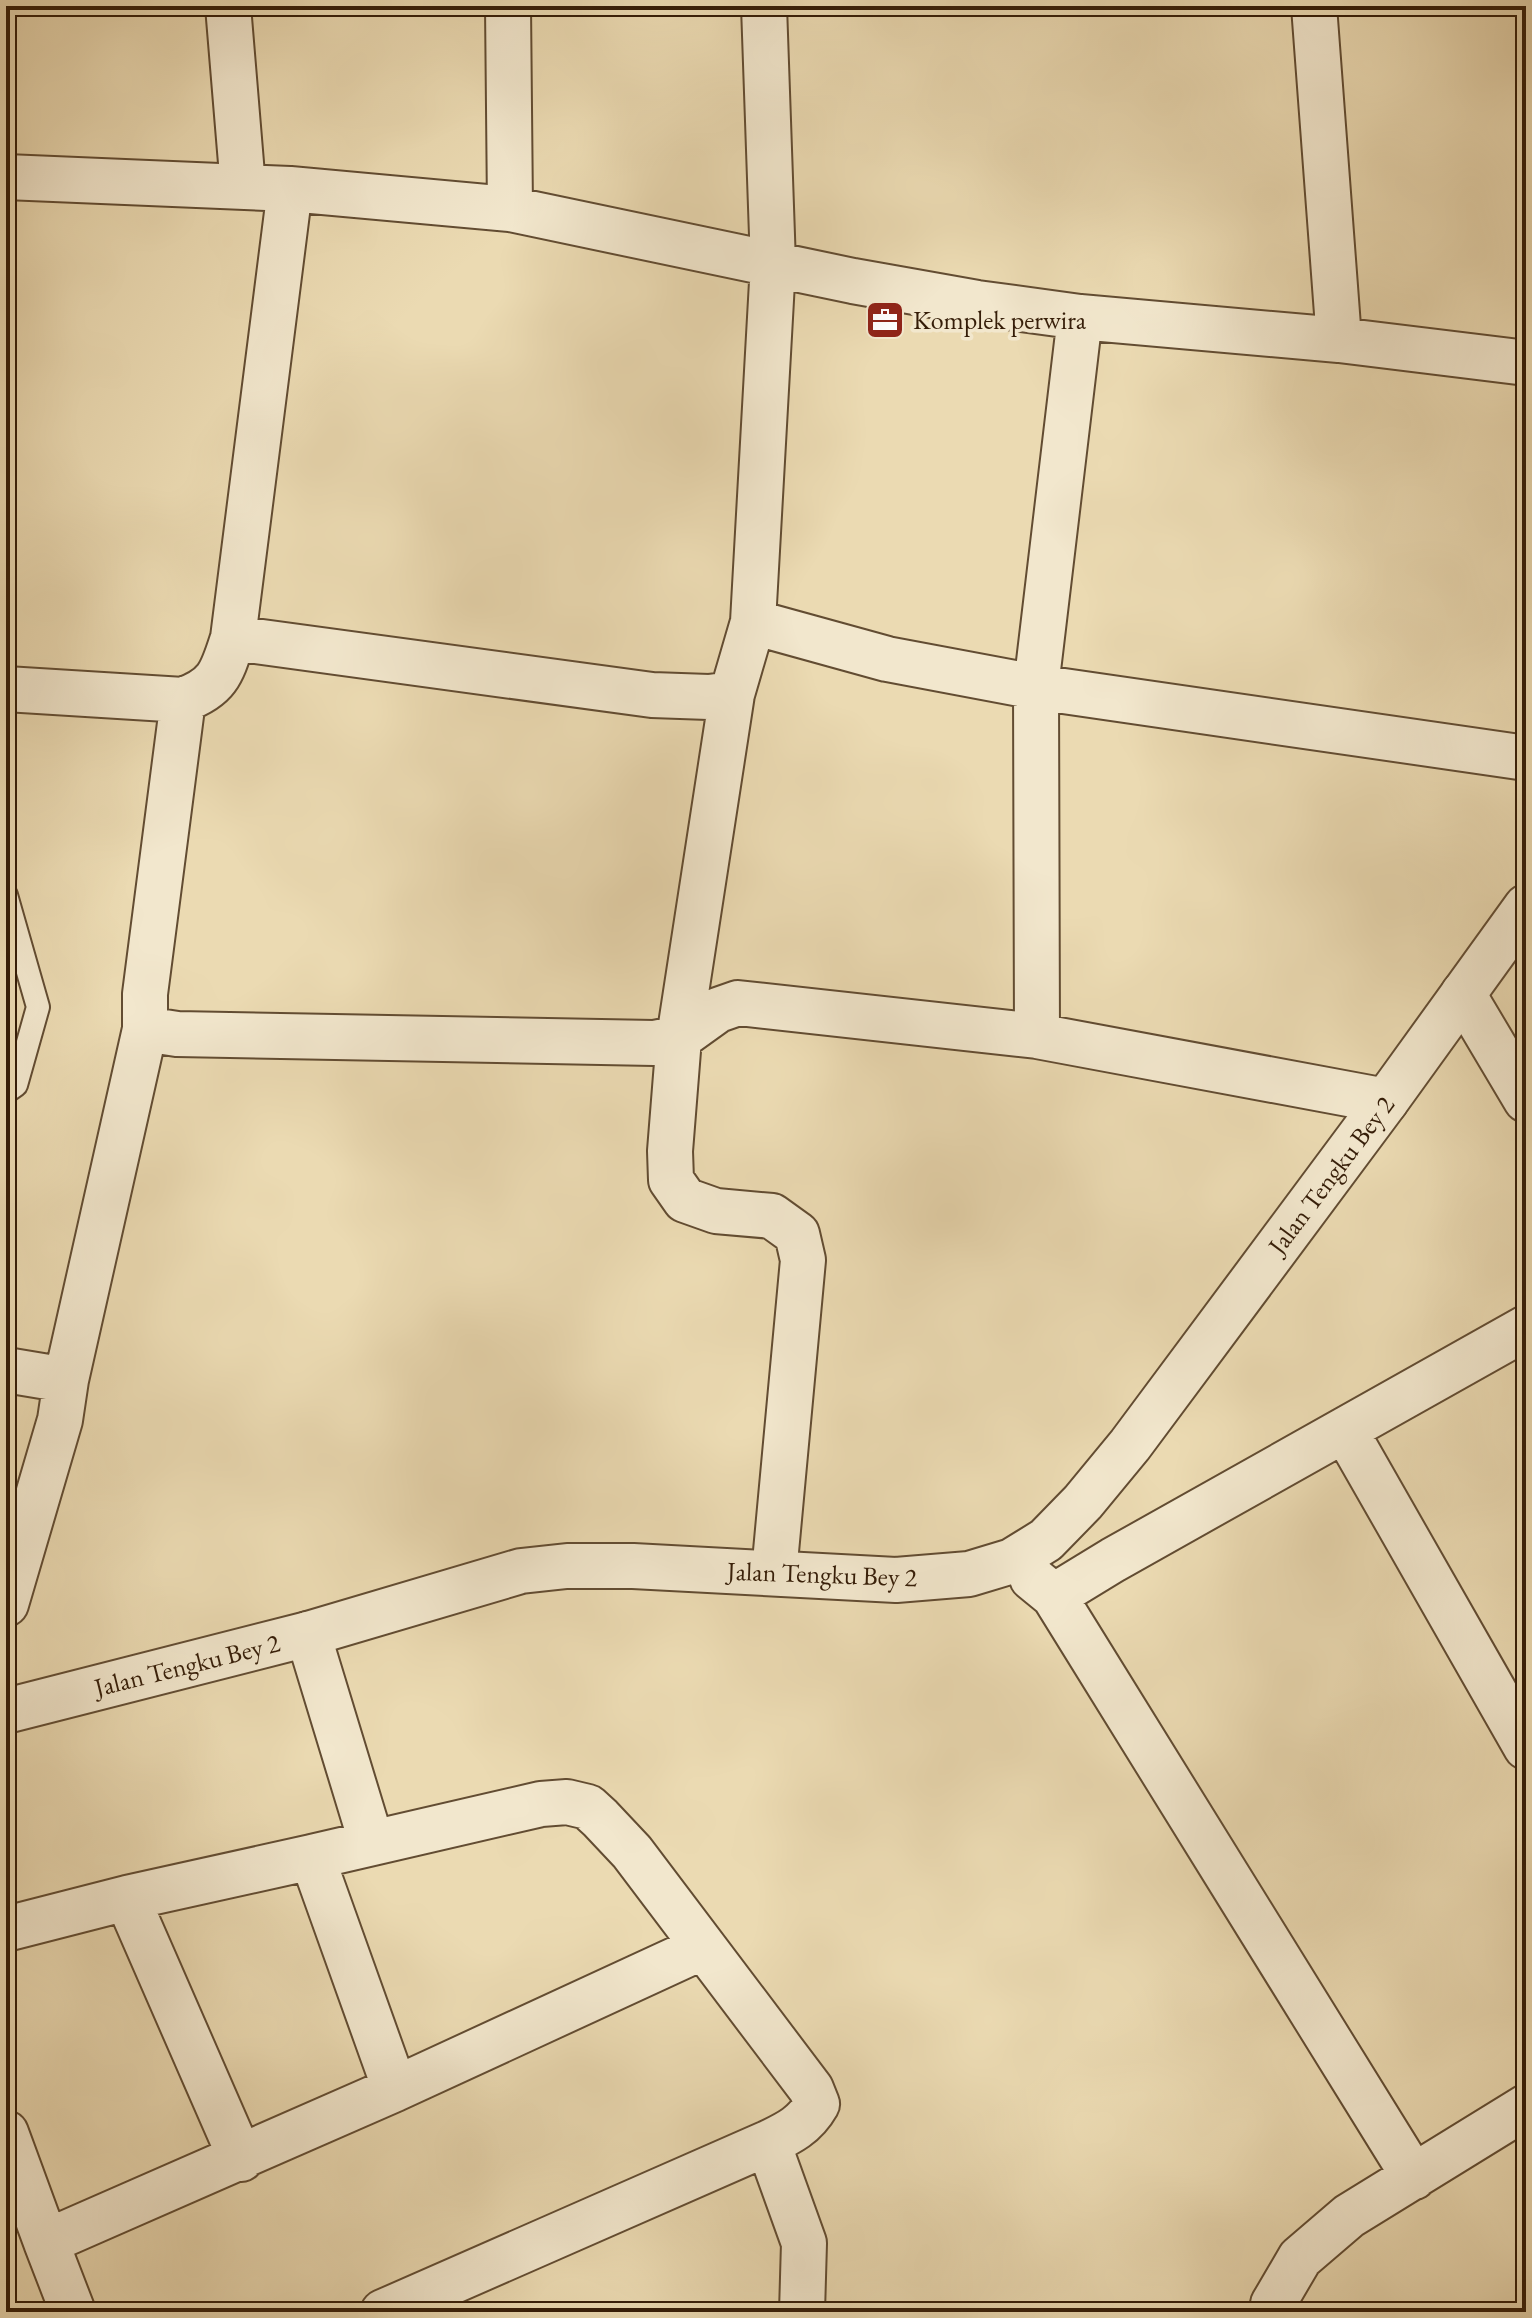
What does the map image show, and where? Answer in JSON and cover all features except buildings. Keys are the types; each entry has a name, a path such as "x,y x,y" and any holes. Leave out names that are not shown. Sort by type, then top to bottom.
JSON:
{"street":[{"path":"228,6 243,187"},
{"path":"508,6 510,209"},
{"path":"764,6 773,264 753,622 732,694 679,1038 670,1151 671,1180 685,1200 716,1211 772,1216 797,1234 803,1260 774,1573"},
{"path":"1314,6 1339,340"},
{"path":"6,177 290,189 510,209 853,281 977,303 1080,317 1339,340 1526,363"},
{"path":"6,689 183,700 205,693 221,675 233,638 290,189"},
{"path":"1037,1036 1036,687 1080,317"},
{"path":"753,622 887,659 1036,687 1526,758"},
{"path":"233,638 652,695 709,697 732,694"},
{"path":"6,1604 60,1420 66,1380 145,1029 145,994 183,700"},
{"name":"Jalan Tengku Bey 2","path":"6,1711 308,1634 521,1571 567,1566 633,1566 896,1580 969,1574 1012,1561 1046,1540 1093,1491 1130,1445 1526,907"},
{"path":"1463,994 1526,1100"},
{"path":"145,1029 177,1034 654,1043 679,1038 718,1010 738,1003 1037,1036 1386,1101"},
{"path":"1054,1596 1526,1328"},
{"path":"6,1370 66,1380"},
{"path":"1345,1430 1526,1747"},
{"path":"1012,1561 1054,1596 1414,2177"},
{"path":"308,1634 371,1841"},
{"path":"6,1929 127,1898 541,1804 567,1802 588,1807 632,1852 774,2038 811,2089 817,2104 810,2117 798,2128 768,2143 383,2312"},
{"path":"312,1857 395,2089"},
{"path":"127,1898 241,2159"},
{"path":"46,2242 241,2159 703,1947"},
{"path":"1272,2312 1273,2304 1300,2258 1349,2216 1526,2107"},
{"path":"6,2133 73,2312"},
{"path":"768,2143 804,2243 802,2312"}],"lane":[{"path":"6,895 38,1007 16,1085 6,1092"}],"place":[{"name":"Komplek perwira","path":"885,320"}]}
